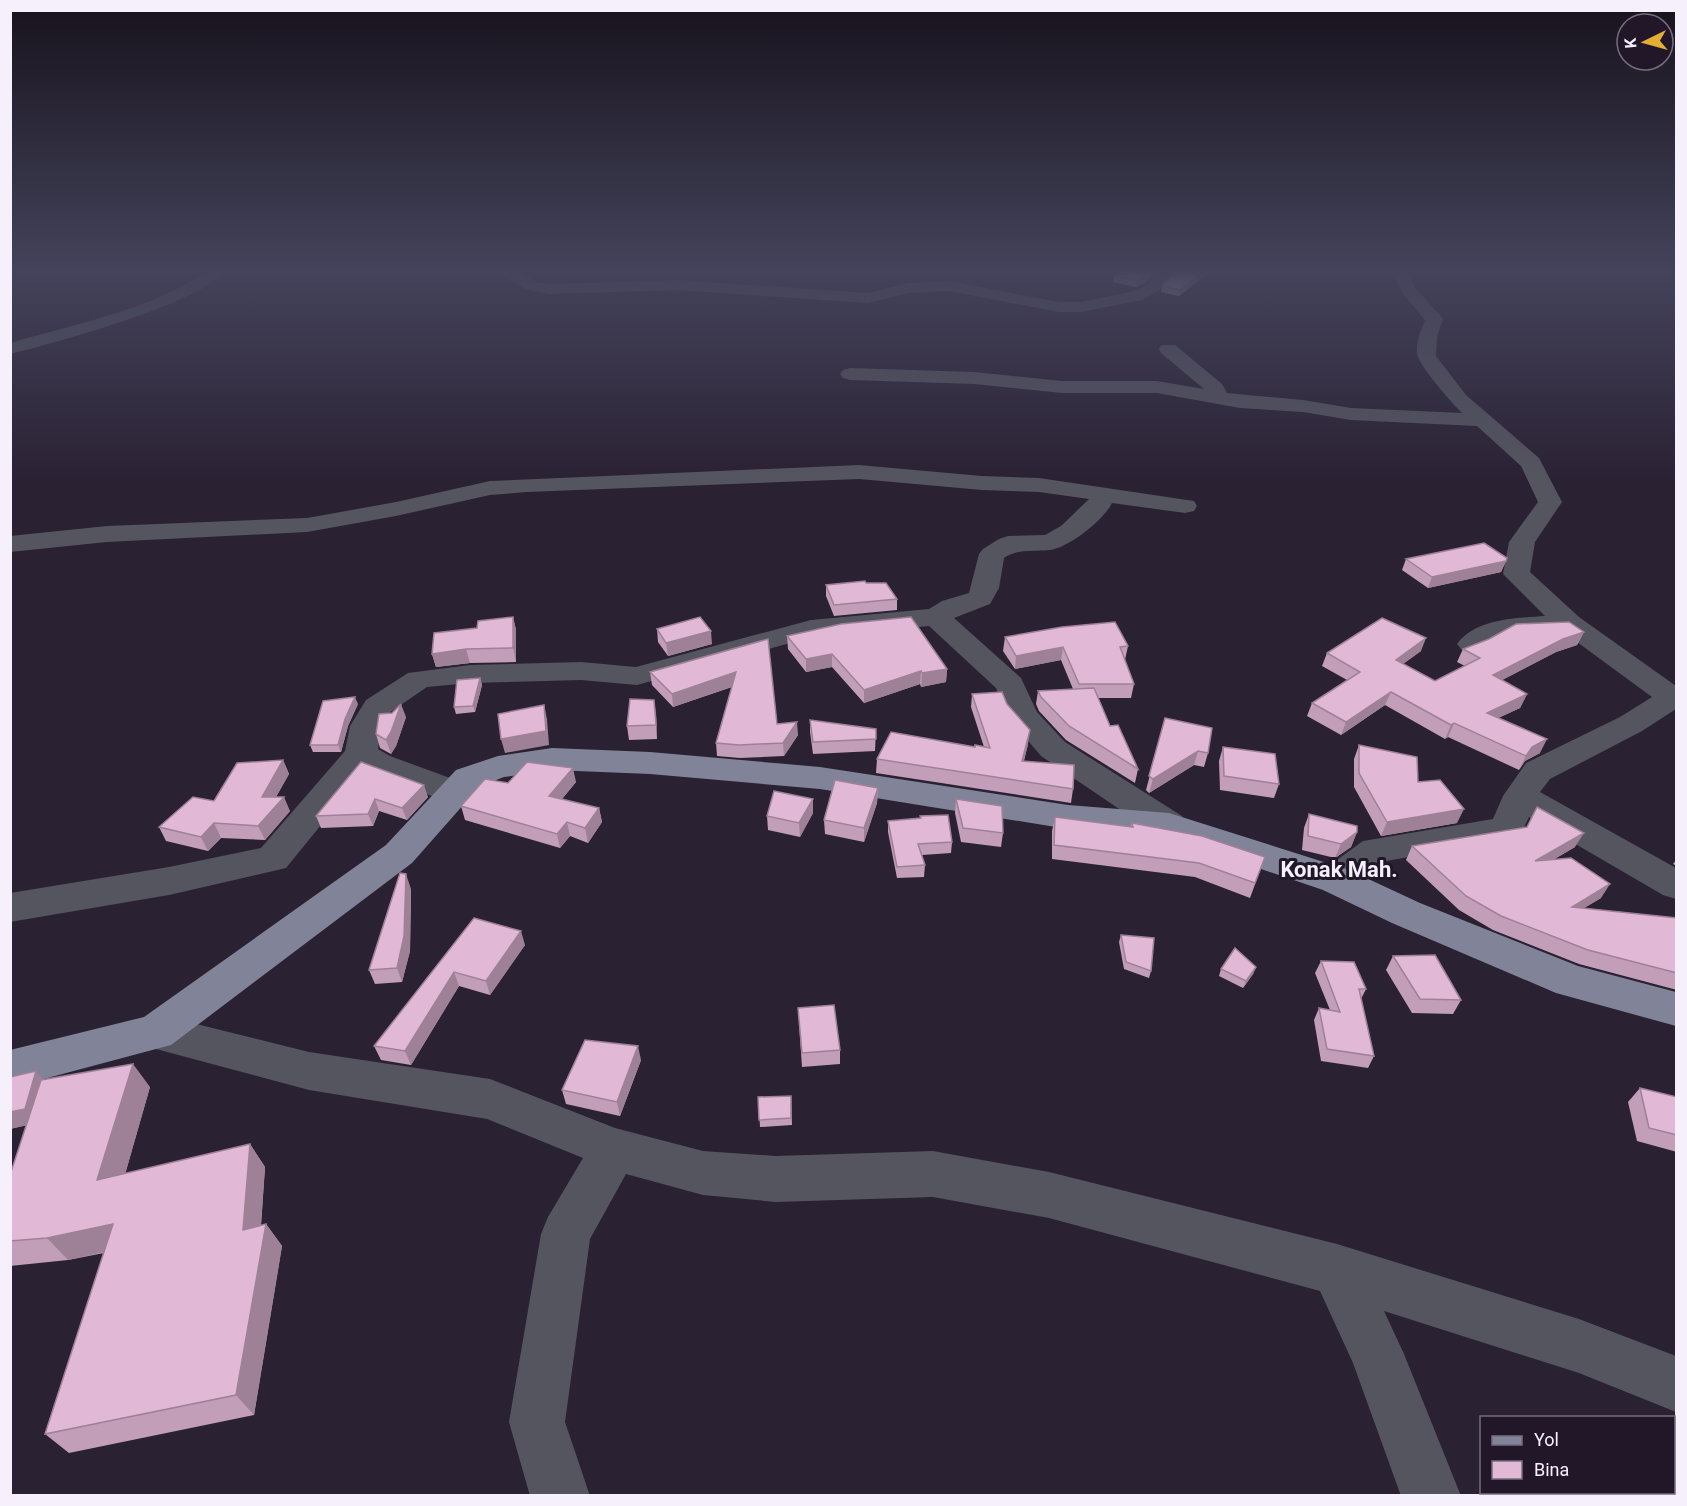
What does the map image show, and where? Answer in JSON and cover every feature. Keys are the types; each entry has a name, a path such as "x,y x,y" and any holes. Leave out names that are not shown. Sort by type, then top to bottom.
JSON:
{"main road":[{"path":"10,1069 156,1032 399,854 457,793 468,778 498,767 552,759 650,763 820,778 1068,817 1169,825 1336,880 1406,913 1571,981 1677,1009"}],"street":[{"path":"10,349 36,341"},
{"path":"1336,880 1376,850 1506,829 1520,796 1538,771 1631,724 1675,698 1569,623 1516,574 1522,542 1550,502 1531,464 1459,399 1427,356 1428,341"},
{"path":"1168,349 1215,388 1218,397"},
{"path":"850,374 974,378 1062,387 1157,387 1246,403 1283,401 1351,414 1482,420"},
{"path":"10,544 107,534 307,525 396,509 490,488 859,472 982,483 1039,485 1185,506"},
{"path":"10,908 170,881 273,859 361,753 366,726 378,707 419,679 470,674 581,671 637,676 811,629 936,617 952,607 980,598 985,588 992,554 1008,544 1051,542 1070,531 1100,505 1102,494"},
{"path":"936,617 1010,684 1023,716 1053,749 1169,825"},
{"path":"1473,644 1503,627 1569,623"},
{"path":"361,753 378,764 457,793"},
{"path":"1520,796 1677,885"},
{"path":"156,1032 309,1071 490,1099 614,1149 703,1173 776,1179 933,1174 1049,1195 1337,1270 1579,1346 1677,1384"},
{"path":"560,1496 537,1422 566,1234 614,1149"},
{"path":"1337,1270 1377,1354 1431,1496"}],"building":[{"path":"1484,543 1507,558 1506,561 1432,577 1406,559"},
{"path":"865,581 866,583 886,583 897,599 834,605 826,585"},
{"path":"513,617 513,648 466,649 432,654 434,633 477,628 478,621"},
{"path":"700,617 711,631 666,643 657,629"},
{"path":"911,617 947,669 922,673 921,671 864,690 832,654 806,659 787,636 841,624"},
{"path":"1382,618 1426,638 1396,660 1435,681 1480,658 1463,649 1489,639 1516,624 1569,622 1584,632 1563,639 1493,675 1527,694 1487,713 1547,739 1532,747 1526,756 1454,723 1451,725 1391,692 1346,722 1312,703 1360,672 1327,653"},
{"path":"1115,622 1128,646 1120,647 1134,684 1079,684 1063,647 1016,656 1005,637 1062,627"},
{"path":"768,639 777,724 797,722 783,743 739,745 716,743 736,672 672,694 650,672"},
{"path":"480,678 473,706 454,707 457,680"},
{"path":"1094,688 1110,726 1118,725 1138,769 1069,726 1038,691"},
{"path":"1002,692 1007,704 1030,730 1022,761 1074,765 1073,789 877,759 891,732 990,748 972,694"},
{"path":"355,697 345,719 338,745 310,745 323,701"},
{"path":"630,699 654,700 656,725 627,726"},
{"path":"401,704 386,740 376,734 379,714 392,713"},
{"path":"544,705 546,731 501,739 498,714"},
{"path":"1165,718 1212,728 1208,753 1198,751 1153,779 1149,776"},
{"path":"810,720 876,729 876,739 813,742"},
{"path":"1359,745 1417,757 1418,782 1440,780 1464,809 1387,822 1359,773"},
{"path":"1223,747 1275,754 1279,784 1224,776"},
{"path":"283,760 262,797 284,797 258,826 214,823 201,837 159,827 193,797 214,801 237,763"},
{"path":"361,762 424,785 402,808 375,799 368,814 316,816"},
{"path":"527,762 573,768 549,796 599,808 585,828 567,822 557,834 461,806 485,779 508,783"},
{"path":"835,780 878,788 864,828 824,820"},
{"path":"774,791 813,799 799,823 767,816"},
{"path":"956,799 1002,806 1003,833 963,828"},
{"path":"1537,807 1584,833 1535,861 1571,858 1610,884 1572,907 1677,918 1677,973 1588,950 1501,916 1466,896 1412,846 1527,827"},
{"path":"1309,814 1357,826 1357,832 1341,844 1308,836"},
{"path":"948,815 952,842 918,844 925,865 897,867 888,821"},
{"path":"1055,817 1133,827 1132,823 1202,836 1265,857 1255,883 1199,863 1054,845"},
{"path":"400,873 406,874 404,936 397,968 369,970"},
{"path":"474,918 521,931 486,981 454,972 405,1051 374,1046"},
{"path":"1121,935 1154,938 1151,971 1126,962"},
{"path":"1235,948 1256,967 1246,981 1221,969"},
{"path":"1435,955 1461,1000 1420,999 1393,956"},
{"path":"1321,961 1354,962 1366,989 1359,989 1374,1056 1327,1049 1319,1008 1340,1012"},
{"path":"834,1005 840,1050 802,1053 798,1008"},
{"path":"585,1040 638,1046 617,1102 562,1090"},
{"path":"133,1064 97,1180 250,1144 243,1230 266,1224 236,1395 45,1434 113,1224 47,1238 10,1241 10,1175 41,1080"},
{"path":"36,1071 25,1109 10,1112 10,1077"},
{"path":"1640,1088 1677,1097 1677,1135 1649,1128"},
{"path":"791,1096 791,1118 759,1120 758,1097"}],"district":[{"name":"Konak Mah.","path":"1339,869"}]}
